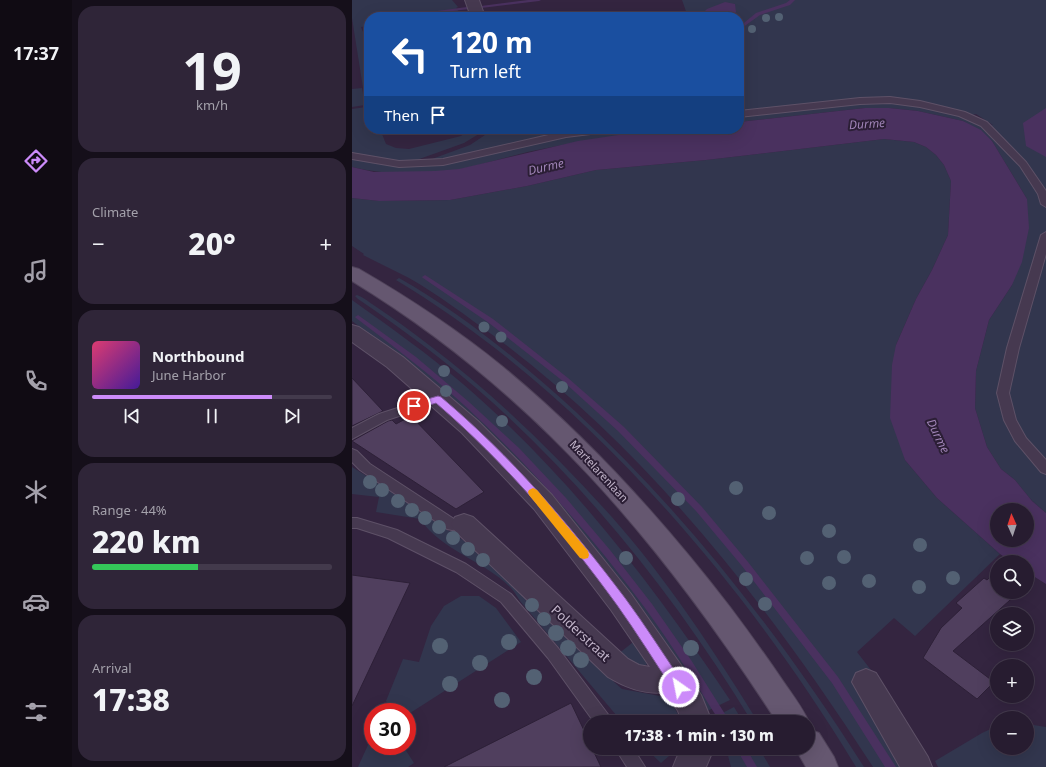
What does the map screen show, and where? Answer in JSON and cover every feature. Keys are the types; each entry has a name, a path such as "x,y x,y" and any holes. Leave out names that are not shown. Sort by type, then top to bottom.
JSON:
{"main road":[{"name":"Martelarenlaan","path":"352,273 412,310 490,368 524,397 597,468 674,554 751,657 789,715"},
{"path":"815,754 823,767"}],"street":[{"path":"472,0 476,12"},
{"path":"352,332 395,362 470,426 543,502 621,602 691,705 695,715"},
{"name":"Polderstraat","path":"464,524 618,668 630,676 645,680 664,680 673,678"},
{"path":"866,682 918,767"},
{"path":"688,767 696,755"}],"lane":[{"path":"744,113 860,100 890,100 920,104 962,114 984,124 1023,164 1043,194 1046,204"},
{"path":"352,156 394,163 432,163 482,154 566,134"},
{"path":"1046,235 1013,348 1003,393 1010,420 1020,441 1046,469"},
{"path":"352,434 383,417 438,399"},
{"path":"352,454 365,467 452,526 464,524"},
{"path":"352,523 357,523 392,534 454,565 506,598 553,652 599,715"},
{"path":"628,755 637,767"}],"shaded area":[{"path":"352,0 452,0 458,7 456,8 459,12 364,12 364,27 361,27 364,35 364,94 352,18"},
{"path":"682,0 1046,0 1046,513 1032,501 1015,480 1001,469 987,447 975,408 976,371 989,320 1012,285 1027,199 992,141 963,121 918,111 889,108 865,108 744,121 744,115 878,102 910,104 956,114 993,125 976,114 972,115 939,106 900,99 744,112 744,12 686,12"},
{"path":"362,88 364,105 352,107 352,89"},
{"path":"364,107 364,134 382,134 386,144 396,148 409,149 461,136 464,134 479,134 464,143 411,162 402,162 352,153 352,109"},
{"path":"486,134 564,134 439,160 432,159 470,145"},
{"path":"584,134 633,134 564,145 525,153 472,167 434,173 406,174 378,172 352,167 352,159 404,166 438,165 472,159 564,137"},
{"path":"884,139 914,142 926,147 936,155 944,165 951,181 948,235 932,270 916,299 896,345 905,460 937,498 990,545 990,547 992,547 1000,554 990,555 990,564 915,636 894,618 857,652 878,679 909,767 873,767 792,648 748,590 703,534 655,480 604,429 551,381 494,336 431,291 363,255 364,254 352,246 352,198 379,201 450,200 527,186 596,170 706,160"},
{"path":"399,278 423,292 469,323 513,357 576,412 657,493 695,536 766,625 833,719 864,767 856,767 812,698 763,629 711,561 654,496 595,435 531,378 465,326 396,280"},
{"path":"357,295 362,297 409,330 477,384 524,426 590,493 632,540 671,590 707,642 754,715 748,715 725,678 696,636 634,553 566,474 530,437 460,374 355,296"},
{"path":"352,300 450,373 502,419 539,456 574,494 640,573 701,657 730,700 705,712 684,679 405,361 352,321"},
{"path":"352,467 500,565 606,671 614,682 622,689 660,696 673,705 678,715 616,715 520,601 514,591 501,579 452,548 429,530 420,519 376,512 379,497 352,494"},
{"path":"461,596 479,596 496,608 521,642 416,709 416,703 387,703 386,701 403,659 419,662 431,626 444,606"},
{"path":"637,639 651,659 646,665 637,669 617,655"},
{"path":"734,707 739,715 719,715"},
{"path":"1034,725 1046,727 1046,767 938,767 935,761 990,729 990,755 1034,755"},
{"path":"364,754 409,755 414,763 408,767 358,767"},
{"path":"652,755 670,755 661,763"},
{"path":"728,755 763,755 770,767 731,767"}],"water":[{"path":"725,2 735,4 736,12 704,12 707,9"},
{"name":"Durme","path":"865,108 889,108 918,111 963,121 981,130 992,141 1027,199 1029,228 1022,262 1012,285 989,320 976,371 975,408 987,447 1001,469 1015,480 1032,501 1046,513 1046,584 1034,576 1034,555 1002,555 992,547 1034,547 1034,503 990,503 990,545 937,498 905,460 890,418 892,365 896,345 916,299 932,270 948,235 951,181 944,165 936,155 926,147 914,142 884,139 706,160 596,170 527,186 450,200 379,201 352,198 352,167 374,172 459,169 578,141 625,134 744,134 744,121"},
{"path":"1046,108 1046,157 1026,146 1023,123"}],"building":[{"path":"352,378 383,411 352,426"},
{"path":"411,416 484,492 456,509 352,441 388,421 392,420 396,424"},
{"path":"352,575 410,583 352,706"},
{"path":"990,577 990,599 1011,599 1002,607 990,607 990,618 953,651 990,679 990,686 977,699 923,658 941,628 962,608 956,603 984,578 987,580"},
{"path":"571,703 583,728 583,755 595,755 601,767 444,767"}],"waterway":[{"path":"481,7 539,0"},
{"path":"744,25 758,14 788,4 793,0"},
{"path":"437,12 467,8"},
{"path":"425,277 491,321 566,380 621,429 699,509 745,564 835,680 891,767"},
{"path":"358,317 414,359 466,403 516,450 563,500 607,552 649,606 688,663 721,715"},
{"path":"745,755 752,767"}],"slow traffic":[{"path":"533,492 543,502 584,555"}],"route":[{"path":"414,406 438,399 470,426 543,502 621,602 679,687"}]}
